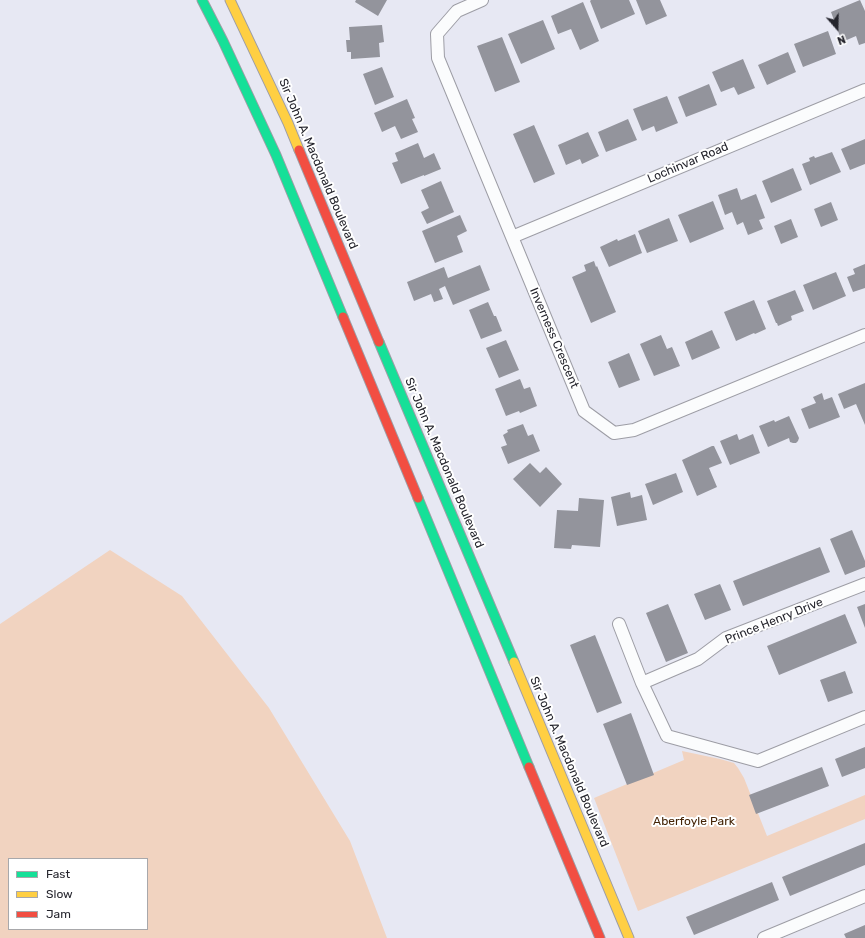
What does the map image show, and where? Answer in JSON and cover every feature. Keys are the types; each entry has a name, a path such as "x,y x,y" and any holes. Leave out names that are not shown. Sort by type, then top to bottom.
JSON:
{"main road":[{"path":"202,0 223,41 276,155 600,938"},
{"name":"Sir John A. Macdonald Boulevard","path":"230,0 288,123 629,938"}],"street":[{"name":"Inverness Crescent","path":"482,0 457,10 437,34 438,58 584,411 614,433 634,430 865,335"},
{"name":"Lochinvar Road","path":"512,237 865,90"},
{"name":"Prince Henry Drive","path":"642,683 698,659 726,638 865,584"},
{"path":"619,624 642,683 668,736 758,761 865,717"},
{"path":"764,938 865,896"}],"green space":[{"path":"110,550 182,596 269,708 350,841 387,938 0,938 0,624"},
{"name":"Aberfoyle Park","path":"682,751 734,763 744,778 767,836 865,795 865,819 638,911 594,798 684,760"}],"building":[{"path":"356,0 387,0 378,16 355,2"},
{"path":"629,0 635,14 601,29 590,1"},
{"path":"636,0 660,0 667,16 646,25"},
{"path":"860,0 865,11 865,43 859,45 856,36 842,42 831,12"},
{"path":"583,2 599,41 580,50 571,29 558,34 551,16"},
{"path":"543,20 555,49 521,64 508,34"},
{"path":"382,25 384,42 379,43 380,57 351,59 351,52 347,52 346,40 350,40 349,27"},
{"path":"828,31 836,54 803,67 794,44"},
{"path":"502,37 520,82 495,92 477,46"},
{"path":"788,52 796,72 767,85 758,65"},
{"path":"743,59 755,88 738,95 734,87 721,92 712,72"},
{"path":"382,67 394,97 375,105 363,74"},
{"path":"709,84 717,105 686,117 678,97"},
{"path":"667,96 678,123 656,132 654,126 642,131 633,109"},
{"path":"407,99 415,118 412,119 418,132 401,139 395,126 382,132 374,113"},
{"path":"628,119 637,140 606,152 598,132"},
{"path":"534,125 555,174 534,183 513,134"},
{"path":"588,132 599,156 582,164 580,159 566,165 558,145"},
{"path":"865,139 865,164 850,170 841,149"},
{"path":"418,143 424,158 434,153 441,169 401,184 392,163 398,161 395,153"},
{"path":"832,152 841,172 810,185 802,164 810,161 809,158 814,156 815,158"},
{"path":"793,168 802,190 771,203 762,181"},
{"path":"441,181 454,212 427,224 421,212 429,208 421,190"},
{"path":"737,188 741,200 756,194 765,218 759,220 763,229 748,235 743,222 737,225 732,212 725,215 718,195"},
{"path":"713,201 724,229 690,243 678,215"},
{"path":"831,202 838,220 821,227 814,209"},
{"path":"460,215 467,231 457,236 463,252 435,263 422,231"},
{"path":"669,218 678,241 647,253 638,231"},
{"path":"791,219 798,237 781,244 774,226"},
{"path":"635,234 642,253 609,267 600,247 617,239 618,241"},
{"path":"594,261 616,312 591,323 572,277 586,271 584,265"},
{"path":"865,264 865,288 853,292 847,277 855,274 853,269"},
{"path":"480,265 490,290 453,305 445,286 439,289 443,299 434,302 431,294 414,301 407,282 444,267 448,278"},
{"path":"836,272 846,296 813,310 803,285"},
{"path":"795,290 804,311 791,316 792,320 778,326 767,301"},
{"path":"754,300 766,329 736,341 724,312"},
{"path":"488,302 502,331 481,339 469,310"},
{"path":"712,330 720,348 692,360 685,342"},
{"path":"661,335 667,349 672,347 680,366 654,376 640,344"},
{"path":"506,340 519,370 499,378 486,348"},
{"path":"629,353 640,380 619,388 608,362"},
{"path":"520,379 524,389 530,387 537,406 520,413 519,411 506,416 495,389"},
{"path":"865,383 865,425 856,404 844,409 838,394"},
{"path":"822,393 824,400 832,397 840,417 809,429 801,409 816,403 813,397"},
{"path":"789,416 799,438 798,441 796,443 790,442 789,438 768,447 759,426 774,420 775,422"},
{"path":"523,424 528,436 533,434 540,451 508,464 501,447 507,445 503,435 508,432 507,430"},
{"path":"737,434 739,440 753,434 760,453 730,465 720,441"},
{"path":"714,446 722,463 709,468 717,487 697,496 682,460"},
{"path":"530,463 540,473 546,467 562,484 540,507 513,479"},
{"path":"676,473 683,492 653,505 645,484"},
{"path":"630,492 631,498 642,495 647,520 617,526 611,497"},
{"path":"579,498 604,500 600,547 572,545 571,549 554,548 557,510 578,511"},
{"path":"852,530 865,561 865,567 845,575 830,539"},
{"path":"820,547 830,572 743,606 733,581"},
{"path":"720,584 731,610 705,620 694,594"},
{"path":"668,604 688,653 666,662 646,613"},
{"path":"865,604 865,628 857,607"},
{"path":"845,614 857,643 779,675 767,646"},
{"path":"595,635 622,703 597,713 570,645"},
{"path":"845,671 853,693 828,702 820,680"},
{"path":"631,713 654,775 627,785 603,724"},
{"path":"865,747 865,768 842,777 835,759"},
{"path":"822,767 829,786 756,814 749,795"},
{"path":"865,843 865,865 790,896 782,877"},
{"path":"772,882 779,900 694,935 686,917"},
{"path":"865,925 865,938 846,938 844,934"}],"traffic: fast":[{"path":"202,0 223,41 276,155 343,317"},
{"path":"379,342 514,662"},
{"path":"418,498 529,767"}],"traffic: slow":[{"path":"230,0 288,123 299,150"},
{"path":"514,662 629,938"}],"traffic: jam":[{"path":"299,150 379,342"},
{"path":"343,317 418,498"},
{"path":"529,767 600,938"}]}
